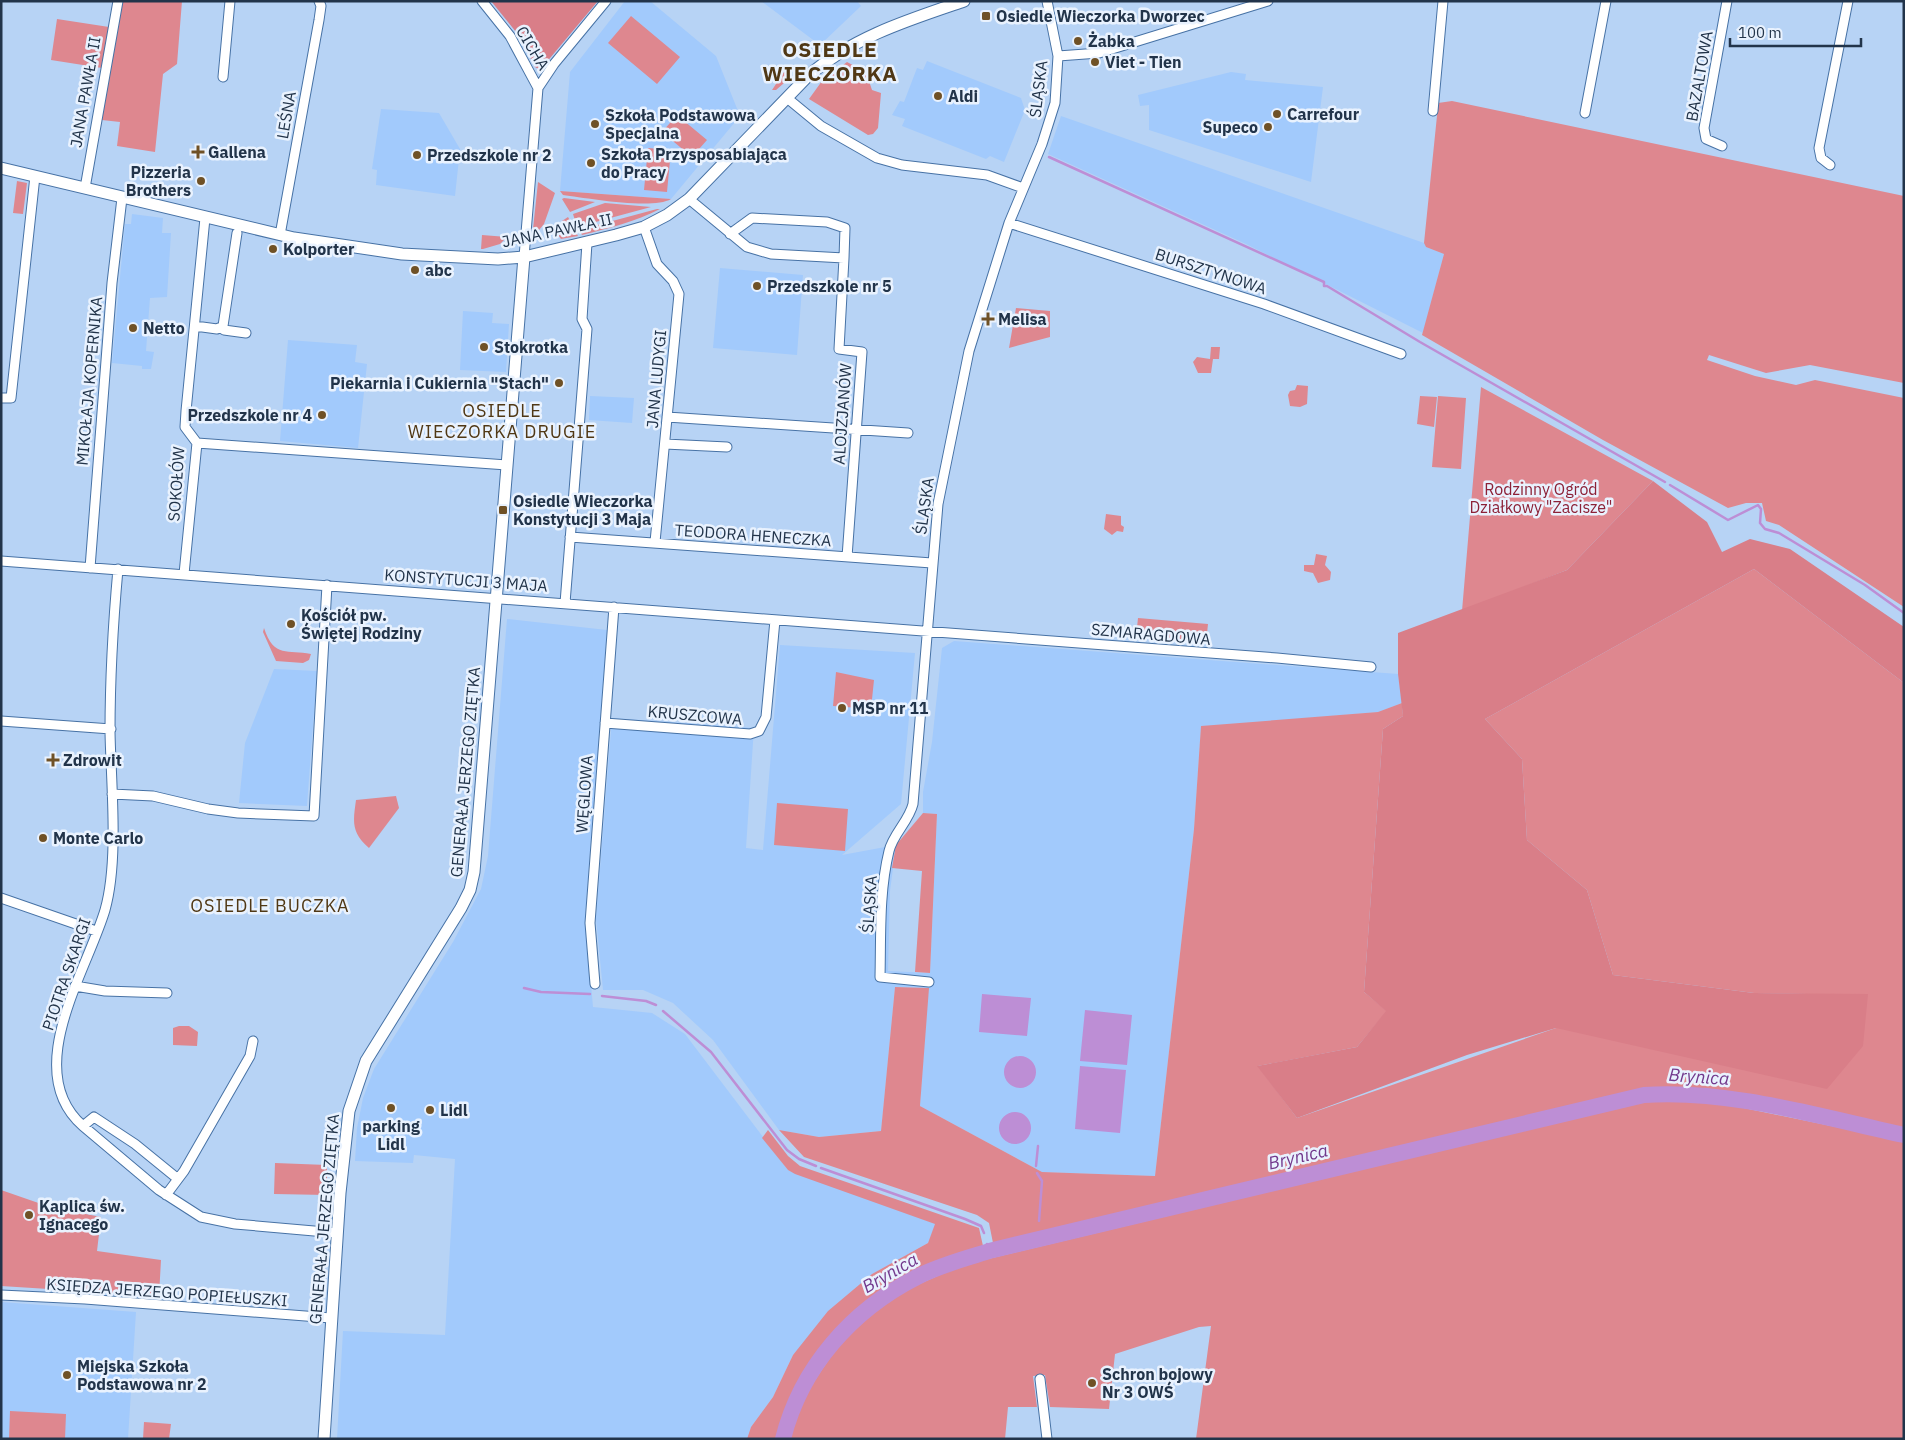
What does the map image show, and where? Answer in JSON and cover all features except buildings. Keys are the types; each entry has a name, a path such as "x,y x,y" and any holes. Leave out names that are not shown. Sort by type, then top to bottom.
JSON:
{"street":[{"name":"JANA PAWŁA II","path":"85,188 118,1"},
{"path":"223,77 230,1"},
{"name":"CICHA","path":"482,1 510,36 538,88"},
{"path":"524,257 538,88 554,64 606,1"},
{"name":"JANA PAWŁA II","path":"1,168 280,236 402,254 498,260 524,257 587,243 644,227 667,215 689,199 787,98 820,66 840,51 868,36 945,4 964,1"},
{"name":"ŚLĄSKA","path":"929,982 880,977 883,895 889,849 910,814 915,792 932,563 938,504 947,452 969,351 1010,223 1050,123 1055,103 1058,56 1047,1"},
{"path":"1058,56 1099,53 1268,1"},
{"path":"1433,111 1443,1"},
{"path":"1585,113 1606,1"},
{"name":"BAZALTOWA","path":"1722,146 1706,139 1704,128 1727,1"},
{"path":"1830,165 1820,158 1819,148 1848,1"},
{"name":"LEŚNA","path":"280,236 320,3"},
{"path":"787,98 821,126 877,158 902,165 972,173 1023,188"},
{"path":"1,398 12,398 35,176"},
{"name":"MIKOŁAJA KOPERNIKA","path":"90,568 112,284 122,198"},
{"path":"689,199 730,234 747,247 758,252 844,258 845,228 826,222 752,218 730,234"},
{"name":"SOKOŁÓW","path":"184,574 197,443 185,427 205,218"},
{"name":"BURSZTYNOWA","path":"1010,223 1264,304 1401,354"},
{"name":"JANA LUDYGI","path":"644,227 657,264 673,281 679,294 655,542"},
{"path":"221,328 237,234"},
{"path":"565,603 587,328 582,319 587,243"},
{"name":"GENERAŁA JERZEGO ZIĘTKA","path":"324,1439 337,1233 349,1111 366,1061 458,914 472,881 479,826 524,257"},
{"name":"ALOJZJANÓW","path":"844,258 840,349 862,352 847,557"},
{"path":"195,326 221,328 246,333"},
{"path":"667,417 908,433"},
{"path":"197,443 507,465"},
{"path":"665,444 726,447"},
{"name":"TEODORA HENECZKA","path":"570,537 932,563"},
{"name":"KONSTYTUCJI 3 MAJA","path":"1,562 184,574 928,631"},
{"name":"PIOTRA SKARGI","path":"118,570 110,661 112,794 110,882 104,911 75,986 58,1043 58,1075 64,1101 75,1118 83,1126 166,1195 194,1214 235,1224 337,1233"},
{"path":"112,794 153,796 208,809 238,813 314,816 327,585"},
{"name":"WĘGLOWA","path":"595,984 590,922 614,607"},
{"name":"KRUSZCOWA","path":"605,723 750,734 759,732 766,717 775,620"},
{"name":"SZMARAGDOWA","path":"928,631 1371,667"},
{"path":"1,721 110,729"},
{"path":"1,898 96,931"},
{"path":"75,986 105,991 167,994"},
{"path":"166,1195 178,1179 250,1056 253,1041"},
{"path":"83,1126 94,1117 134,1144 178,1179"},
{"name":"KSIĘDZA JERZEGO POPIEŁUSZKI","path":"1,1295 85,1299 331,1318"},
{"path":"1040,1380 1047,1439"}],"shaded area":[{"path":"491,1 598,1 540,70 535,67 520,37"},
{"path":"625,1 650,1 716,56 740,116 671,199 560,191 570,72"},
{"path":"761,1 857,1 861,6 820,45"},
{"path":"927,61 1021,98 1025,110 1004,162 990,156 986,159 902,126 905,119 892,115 900,101 904,102 917,68 923,70"},
{"path":"1231,72 1246,74 1245,80 1323,87 1311,182 1149,130 1149,105 1140,106 1138,95"},
{"name":"Przedszkole nr 2","path":"381,109 439,113 460,149 455,196 376,185 377,170 372,169"},
{"path":"1061,116 1424,243 1426,247 1444,254 1423,333 1246,244 1048,154"},
{"path":"132,214 163,218 162,233 171,233 167,297 150,298 146,351 154,352 151,369 142,369 142,366 112,363 125,224 131,224"},
{"path":"720,268 803,275 797,355 713,348"},
{"name":"Stokrotka","path":"463,311 493,313 492,323 509,324 506,372 460,370"},
{"name":"Przedszkole nr 4","path":"288,340 357,345 355,362 367,364 358,448 280,441"},
{"path":"590,396 634,398 632,423 589,420"},
{"path":"1653,481 1707,522 1722,552 1750,539 1790,549 1904,627 1904,683 1754,569 1485,719 1522,759 1527,840 1587,890 1613,975 1754,993 1868,994 1863,1046 1827,1089 1556,1028 1467,1055 1297,1118 1257,1066 1357,1047 1386,1011 1364,992 1383,729 1403,716 1398,674 1398,633 1567,570"},
{"path":"507,619 607,630 585,917 593,1007 652,1013 685,1034 788,1170 936,1224 928,1243 872,1274 793,1355 773,1397 751,1427 747,1439 337,1439 343,1331 445,1335 455,1159 414,1155 413,1163 355,1161 357,1128 363,1098 374,1069 453,942 481,889 488,856"},
{"path":"954,641 1398,674 1402,703 1379,712 1201,727 1194,829 1155,1176 1042,1172 920,1106 928,988 895,987 881,1131 819,1137 779,1130 713,1040 673,1003 643,990 603,990 596,919 612,718 754,728 746,848 763,850 780,645 915,653 901,804 842,855 896,845 890,891 888,971 930,973 937,814 923,813 923,792 932,742 942,648"},
{"path":"274,669 317,671 307,806 239,803 245,743"},
{"path":"982,994 1031,998 1027,1036 979,1032"},
{"path":"1085,1010 1132,1015 1127,1065 1080,1061"},
{"path":"1020,1056 1026,1057 1031,1061 1035,1066 1035,1078 1031,1083 1026,1087 1020,1088 1014,1087 1009,1083 1005,1078 1004,1072 1005,1066 1009,1061 1014,1057"},
{"path":"1080,1066 1126,1070 1120,1133 1075,1129"},
{"path":"1015,1112 1021,1113 1026,1117 1030,1122 1030,1134 1026,1139 1021,1143 1015,1144 1009,1143 1004,1139 1000,1134 999,1128 1000,1122 1004,1117 1009,1113"},
{"name":"Miejska Szkoła Podstawowa nr 2","path":"1,1302 136,1312 128,1439 1,1439"}],"green space":[{"path":"113,1 182,1 177,64 163,74 155,152 117,146 120,122 93,119 102,68 51,60 57,19 109,27"},
{"path":"631,16 680,57 657,84 608,43"},
{"path":"847,62 866,72 872,90 881,93 878,128 873,134 868,135 809,99 822,81"},
{"path":"788,70 792,74 791,77 776,90 772,90 784,72"},
{"path":"1452,101 1904,196 1904,383 1810,365 1766,373 1709,355 1707,360 1755,376 1796,385 1815,380 1904,398 1904,607 1779,525 1766,521 1762,503 1746,503 1728,508 1603,440 1422,335 1444,254 1426,247 1424,243 1438,103"},
{"path":"677,115 707,140 692,157 662,132"},
{"path":"648,148 671,150 667,192 644,190"},
{"path":"17,181 27,183 23,214 13,213"},
{"path":"538,182 555,193 544,224 539,230 533,229"},
{"path":"560,191 671,199 650,203 619,202 563,195"},
{"path":"562,199 595,202 570,212"},
{"path":"605,203 651,207 577,227 573,214"},
{"path":"660,209 651,214 602,230 582,235 579,230"},
{"path":"568,217 574,228 558,231 562,221"},
{"path":"575,231 578,236 561,239 558,235"},
{"path":"482,235 507,237 500,244 481,249"},
{"path":"1016,308 1050,311 1050,337 1009,348"},
{"path":"1211,347 1220,347 1219,359 1213,359 1211,373 1198,373 1193,362 1197,357 1210,359"},
{"path":"1297,385 1308,386 1307,404 1300,407 1290,406 1288,395 1290,391 1295,390"},
{"name":"Rodzinny Ogród Działkowy \"Zacisze\"","path":"1481,387 1653,481 1567,570 1462,611"},
{"path":"1420,396 1437,397 1434,427 1417,424"},
{"path":"1438,396 1466,398 1461,469 1432,467"},
{"path":"1106,514 1121,516 1121,525 1124,527 1123,532 1117,531 1112,535 1104,529"},
{"path":"1316,554 1327,556 1325,565 1331,572 1330,580 1318,583 1313,573 1304,571 1304,565 1314,565"},
{"path":"1754,569 1904,683 1904,1129 1704,1088 1644,1090 993,1243 989,1223 977,1215 804,1157 779,1130 819,1137 881,1131 895,987 929,988 920,1106 1042,1172 1155,1176 1194,829 1201,726 1378,712 1402,703 1403,716 1383,729 1364,992 1387,1011 1357,1047 1258,1066 1297,1118 1556,1028 1868,995 1754,993 1613,975 1587,890 1527,840 1522,759 1485,719"},
{"path":"1138,618 1208,624 1206,643 1136,637"},
{"path":"264,628 268,638 277,649 311,654 309,660 303,663 276,661 263,632"},
{"path":"836,672 874,680 871,709 833,706"},
{"path":"396,796 399,808 369,848 356,832 354,815 356,800"},
{"path":"777,803 848,809 845,851 774,845"},
{"path":"923,813 937,814 930,973 915,972 922,871 892,868 896,845"},
{"path":"189,1026 198,1032 197,1046 173,1045 173,1028"},
{"path":"1679,1099 1734,1106 1904,1141 1904,1439 1196,1439 1211,1326 1199,1327 1115,1354 1109,1409 1050,1407 1045,1375 1033,1376 1037,1407 1008,1407 1005,1439 789,1439 794,1422 813,1383 854,1329 883,1303 959,1266 1636,1103"},
{"path":"768,1130 788,1156 800,1166 979,1228 983,1246 912,1276 870,1301 835,1334 820,1353 795,1394 779,1439 747,1439 751,1427 773,1397 793,1355 828,1311 872,1274 928,1243 935,1224 795,1174 788,1170 762,1138"},
{"path":"275,1163 327,1165 327,1195 274,1194"},
{"path":"1,1190 50,1207 101,1217 97,1251 161,1260 159,1296 1,1286"},
{"path":"10,1411 66,1414 65,1439 9,1439"},
{"path":"144,1422 171,1424 169,1439 143,1439"}],"waterway":[{"path":"1049,157 1324,282 1324,286 1665,482"},
{"path":"1670,485 1728,520 1758,505 1761,509 1760,523 1765,529 1779,533 1865,585 1904,613"},
{"path":"524,988 541,992 590,994"},
{"path":"602,996 646,1001 656,1005"},
{"path":"663,1011 711,1052 787,1150 799,1159 816,1166"},
{"name":"Brynica","path":"783,1439 791,1413 802,1388 832,1343 851,1324 893,1290 917,1277 989,1251 1644,1095 1676,1094 1742,1100 1904,1135"},
{"path":"1036,1166 1038,1146"},
{"path":"821,1168 965,1219 981,1226 984,1233"},
{"path":"1037,1173 1042,1181 1039,1221"},
{"name":"Brynica","path":"1041,1232 1042,1238"},
{"name":"Brynica","path":"987,1244 989,1251"}],"place":[{"name":"Osiedle Wieczorka Dworzec","path":"986,16"},
{"name":"Żabka","path":"1078,41"},
{"name":"Viet - Tien","path":"1095,62"},
{"name":"Aldi","path":"938,96"},
{"name":"Carrefour","path":"1277,114"},
{"name":"Szkoła Podstawowa Specjalna","path":"595,124"},
{"name":"Supeco","path":"1268,127"},
{"name":"Gallena","path":"198,152"},
{"name":"Przedszkole nr 2","path":"417,155"},
{"name":"Szkoła Przysposabiająca do Pracy","path":"591,163"},
{"name":"Pizzeria Brothers","path":"201,181"},
{"name":"Kolporter","path":"273,249"},
{"name":"abc","path":"415,270"},
{"name":"Przedszkole nr 5","path":"757,286"},
{"name":"Melisa","path":"988,319"},
{"name":"Netto","path":"133,328"},
{"name":"Stokrotka","path":"484,347"},
{"name":"Piekarnia i Cukiernia \"Stach\"","path":"559,383"},
{"name":"Przedszkole nr 4","path":"322,415"},
{"name":"Osiedle Wieczorka Konstytucji 3 Maja","path":"503,510"},
{"name":"Kościół pw. Świętej Rodziny","path":"291,624"},
{"name":"MSP nr 11","path":"842,708"},
{"name":"Zdrowit","path":"53,760"},
{"name":"Monte Carlo","path":"43,838"},
{"name":"parking Lidl","path":"391,1108"},
{"name":"Lidl","path":"430,1110"},
{"name":"Kaplica św. Ignacego","path":"29,1215"},
{"name":"Miejska Szkoła Podstawowa nr 2","path":"67,1375"},
{"name":"Schron bojowy Nr 3 OWŚ","path":"1092,1383"}],"district":[{"name":"OSIEDLE WIECZORKA","path":"830,62"},
{"name":"OSIEDLE WIECZORKA DRUGIE","path":"502,421"},
{"name":"OSIEDLE BUCZKA","path":"270,906"}]}
